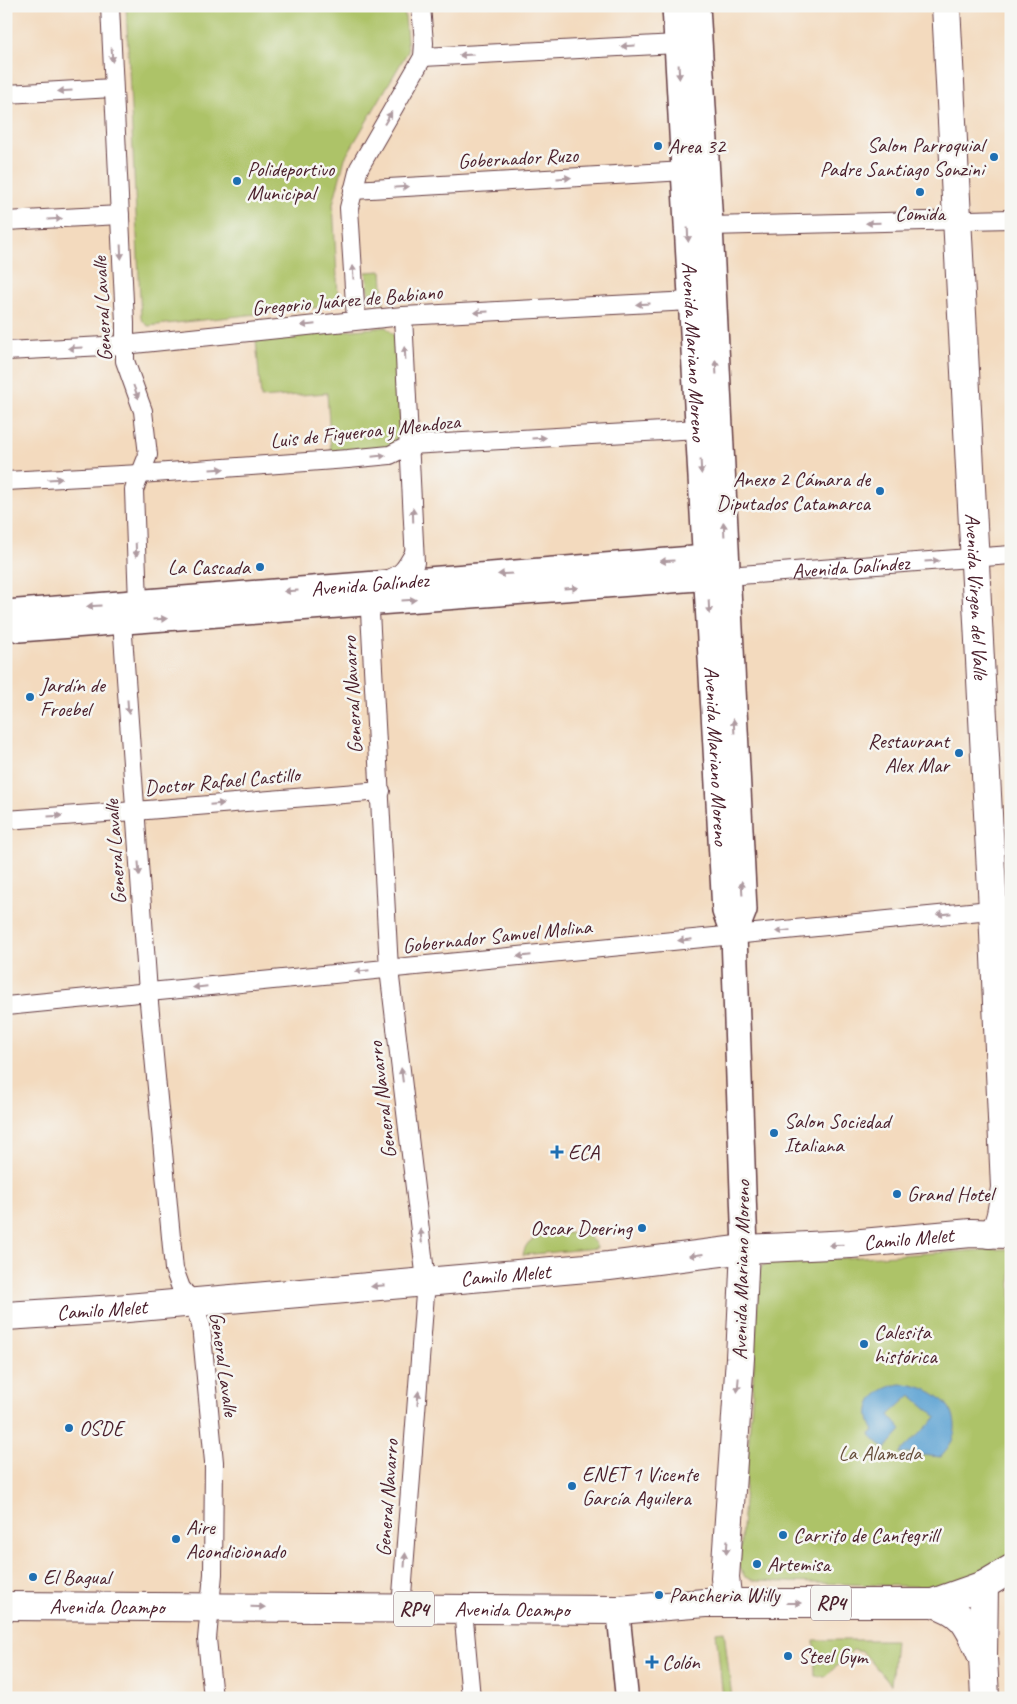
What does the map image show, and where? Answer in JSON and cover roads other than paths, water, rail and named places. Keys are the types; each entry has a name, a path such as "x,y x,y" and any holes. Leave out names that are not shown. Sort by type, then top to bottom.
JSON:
{"main road":[{"name":"Avenida Mariano Moreno","path":"675,6 699,429 744,910 734,935 745,1249 740,1358 725,1578 728,1603"},
{"name":"Avenida Mariano Moreno","path":"697,6 710,226 713,571"},
{"name":"Avenida Virgen del Valle","path":"946,6 974,558 1002,909 1008,1197 994,1231 1004,1234"},
{"name":"Avenida Galíndez","path":"369,594 416,581 713,571"},
{"name":"Avenida Galíndez","path":"6,613 130,612 713,571"},
{"name":"Avenida Galíndez","path":"6,630 130,612"},
{"name":"Camilo Melet","path":"6,1316 193,1302 609,1266 745,1249 851,1244 971,1233 1004,1234"},
{"name":"Avenida Ocampo","path":"6,1606 618,1610 706,1603 933,1603 984,1585 1011,1569"},
{"path":"984,1585 983,1657 985,1698"},
{"path":"933,1603 952,1610 967,1623 983,1657"}],"street":[{"name":"General Lavalle","path":"110,6 125,323 124,361 144,410 148,455 134,490 130,612 135,811 148,992 174,1269 181,1288 193,1302 201,1325 214,1462 213,1574 207,1639 213,1698"},
{"path":"356,320 349,208 359,168 423,57 424,43 421,6"},
{"path":"423,57 677,44"},
{"path":"6,94 113,88"},
{"name":"Gobernador Ruzo","path":"354,190 684,171"},
{"path":"6,221 120,216"},
{"path":"710,226 1011,219"},
{"name":"Gregorio Juárez de Babiano","path":"6,351 124,345 403,316 692,301"},
{"path":"403,316 416,581"},
{"name":"Luis de Figueroa y Mendoza","path":"6,481 140,474 390,455 410,445 699,429"},
{"path":"369,594 406,569 414,553"},
{"name":"Avenida Galíndez","path":"713,571 1011,555"},
{"name":"General Navarro","path":"369,594 389,969 426,1281 401,1608"},
{"name":"Doctor Rafael Castillo","path":"6,820 380,791"},
{"name":"Gobernador Samuel Molina","path":"6,1006 1002,909"},
{"path":"463,1609 471,1698"},
{"path":"618,1610 627,1698"}],"water":[{"path":"901,1384 923,1388 934,1393 950,1408 954,1418 955,1429 951,1443 941,1457 899,1453 937,1417 911,1395 889,1415 902,1430 885,1449 871,1436 870,1434 874,1431 869,1414 872,1400 884,1390"}],"place":[{"name":"Area 32","path":"658,146"},
{"name":"Salon Parroquial Padre Santiago Sonzini","path":"994,157"},
{"name":"Polideportivo Municipal","path":"237,181"},
{"name":"Comida","path":"920,192"},
{"name":"Anexo 2 Cámara de Diputados Catamarca","path":"880,491"},
{"name":"La Cascada","path":"260,567"},
{"name":"Jardín de Froebel","path":"30,697"},
{"name":"Restaurant Alex Mar","path":"959,753"},
{"name":"Salon Sociedad Italiana","path":"774,1133"},
{"name":"ECA","path":"557,1152"},
{"name":"Grand Hotel","path":"897,1194"},
{"name":"Oscar Doering","path":"642,1228"},
{"name":"Calesita histórica","path":"864,1344"},
{"name":"OSDE","path":"69,1428"},
{"name":"ENET 1 Vicente García Aguilera","path":"572,1486"},
{"name":"Carrito de Cantegrill","path":"783,1535"},
{"name":"Aire Acondicionado","path":"176,1539"},
{"name":"Artemisa","path":"757,1564"},
{"name":"El Bagual","path":"33,1577"},
{"name":"Pancheria Willy","path":"659,1595"},
{"name":"Steel Gym","path":"788,1656"},
{"name":"Colón","path":"652,1662"}],"park label":[{"name":"La Alameda","path":"880,1453"}]}
